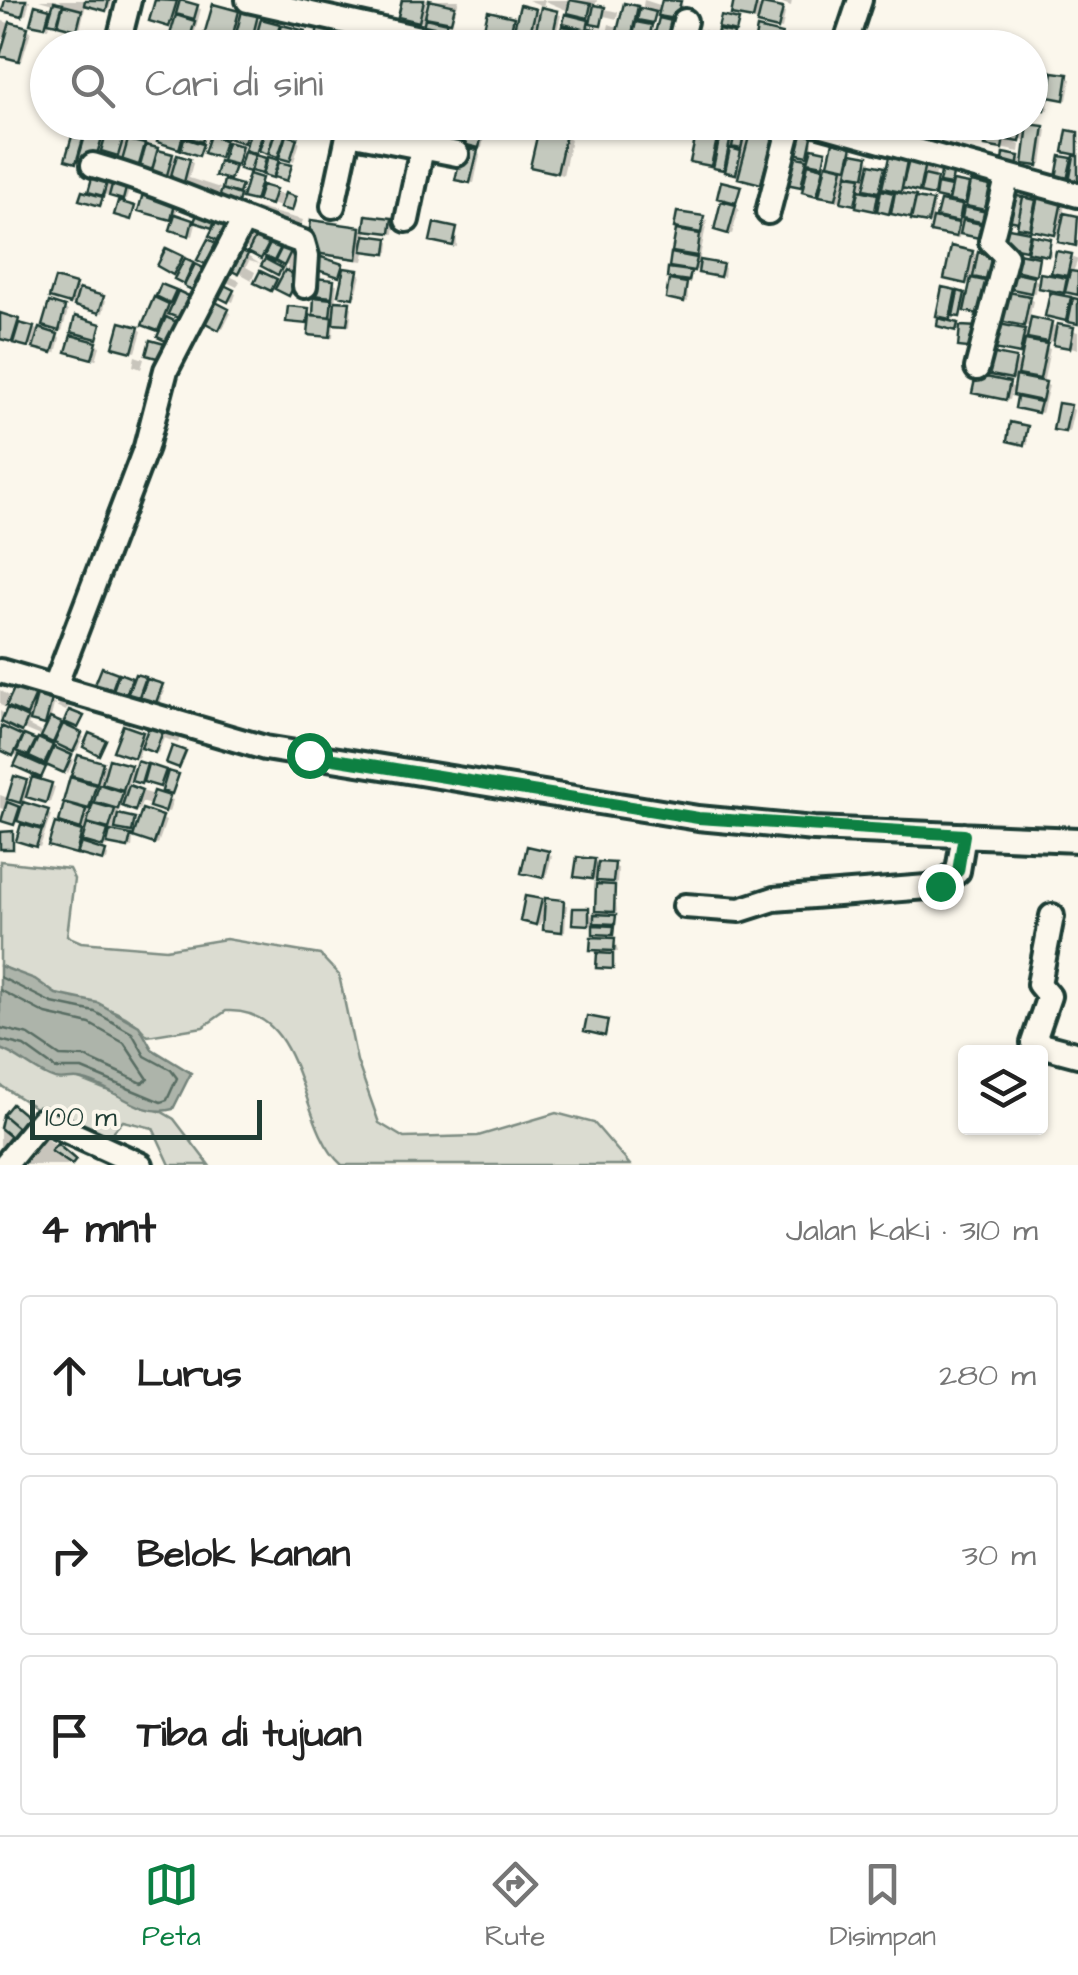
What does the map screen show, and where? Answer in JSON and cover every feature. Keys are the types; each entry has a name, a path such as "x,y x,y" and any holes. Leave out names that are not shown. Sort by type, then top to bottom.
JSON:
{"street":[{"path":"122,30 129,0"},
{"path":"248,0 347,30"},
{"path":"850,30 860,0"},
{"path":"682,30 685,20"},
{"path":"333,206 347,140"},
{"path":"393,140 457,154"},
{"path":"768,212 786,140"},
{"path":"874,140 1007,179 1078,194"},
{"path":"407,220 422,148"},
{"path":"93,165 195,197 243,221 302,242 307,256 305,286"},
{"path":"978,368 1006,256 991,241 1007,179"},
{"path":"55,686 146,447 166,370 243,221"},
{"path":"0,671 265,748 698,818 1078,840"},
{"path":"685,906 740,910 774,900 940,886 958,871 964,835"},
{"path":"1033,1045 1050,996 1039,984 1052,916"},
{"path":"1048,1050 1078,1054"},
{"path":"5,1165 42,1120 100,1157 141,1165"}],"shaded area":[{"path":"0,861 69,869 74,879 67,936 81,942 166,949 226,939 320,955 339,975 357,1061 379,1123 404,1138 478,1136 556,1113 594,1123 630,1165 342,1165 327,1147 316,1124 287,1047 272,1028 253,1015 226,1011 203,1027 148,1036 126,1017 56,994 0,966"},
{"path":"0,1049 20,1055 42,1072 79,1079 162,1112 174,1119 209,1165 170,1165 153,1128 123,1121 98,1148 0,1085"}],"water":[{"path":"0,966 35,979 56,994 98,1003 139,1026 152,1049 191,1073 173,1109 148,1109 90,1082 55,1079 0,1049"}],"building":[{"path":"5,0 26,0 22,16 2,11"},
{"path":"85,0 109,0 106,11 84,5"},
{"path":"155,0 177,1 169,27 149,21"},
{"path":"180,0 198,5 194,19 176,14"},
{"path":"402,0 424,0 419,22 398,17"},
{"path":"429,0 455,6 451,22 425,17"},
{"path":"570,0 591,4 588,18 567,13"},
{"path":"662,0 681,1 676,19 658,16"},
{"path":"734,0 757,2 753,19 731,15"},
{"path":"54,2 63,4 57,24 48,22"},
{"path":"624,3 638,6 633,30 617,30"},
{"path":"213,4 239,11 234,30 205,30"},
{"path":"762,4 783,8 778,29 757,24"},
{"path":"35,5 50,9 45,27 30,24"},
{"path":"63,5 82,10 77,30 58,25"},
{"path":"520,5 536,9 531,30 514,29"},
{"path":"594,5 605,7 601,26 590,24"},
{"path":"541,7 558,11 554,30 536,30"},
{"path":"640,8 656,12 653,23 637,20"},
{"path":"242,11 258,15 254,30 237,30"},
{"path":"488,11 514,17 511,30 483,30"},
{"path":"565,14 589,20 587,30 563,24"},
{"path":"176,15 195,21 192,30 171,30"},
{"path":"721,16 739,20 736,30 718,28"},
{"path":"425,18 447,23 446,30 422,30"},
{"path":"659,18 672,21 670,30 656,30"},
{"path":"261,19 280,24 278,30 258,30"},
{"path":"10,22 28,27 19,61 0,56"},
{"path":"636,22 652,25 651,30 634,30"},
{"path":"1053,72 1068,74 1064,100 1048,97"},
{"path":"1067,130 1078,132 1078,155 1063,152"},
{"path":"71,140 83,140 76,163 65,160"},
{"path":"84,140 101,140 94,164 78,160"},
{"path":"104,140 123,140 118,156 101,151"},
{"path":"128,140 145,144 137,172 120,168"},
{"path":"158,140 182,140 179,149"},
{"path":"184,140 203,144 199,156 181,150"},
{"path":"208,140 225,140 220,158 204,153"},
{"path":"248,140 261,140 256,154 245,150"},
{"path":"262,140 272,140 268,154 259,151"},
{"path":"273,140 284,140 278,157 268,154"},
{"path":"284,140 296,140 290,161 279,158"},
{"path":"463,140 481,140 479,148 462,144"},
{"path":"536,140 565,140 557,173 530,167"},
{"path":"695,140 717,140 711,166 690,162"},
{"path":"719,140 730,140 724,170 713,168"},
{"path":"733,140 743,140 741,149 732,147"},
{"path":"748,140 773,140 761,184 738,178"},
{"path":"796,140 811,140 808,156 793,153"},
{"path":"986,140 1004,140 1002,149 985,146"},
{"path":"1026,140 1042,140 1038,166 1023,164"},
{"path":"227,142 242,146 237,165 222,161"},
{"path":"833,142 852,146 847,168 828,164"},
{"path":"146,145 158,148 150,177 138,173"},
{"path":"463,147 478,150 470,183 455,180"},
{"path":"730,148 741,151 736,174 725,172"},
{"path":"812,148 826,151 823,165 808,162"},
{"path":"158,150 173,154 165,182 150,177"},
{"path":"244,152 255,155 250,172 239,169"},
{"path":"852,153 868,156 864,177 847,174"},
{"path":"1003,153 1019,156 1016,174 1001,172"},
{"path":"177,155 190,159 182,190 168,186"},
{"path":"255,155 266,158 262,174 251,171"},
{"path":"792,156 807,159 801,187 786,184"},
{"path":"1060,156 1072,158 1067,180 1056,178"},
{"path":"1074,156 1078,156 1078,184 1069,182"},
{"path":"268,157 279,160 273,178 263,175"},
{"path":"889,157 907,161 901,192 882,188"},
{"path":"909,160 925,163 919,192 902,188"},
{"path":"219,161 235,166 230,180 215,176"},
{"path":"279,162 292,165 287,181 274,177"},
{"path":"808,164 824,168 817,196 802,192"},
{"path":"826,164 843,168 836,199 819,196"},
{"path":"870,164 885,167 879,192 864,189"},
{"path":"95,167 110,172 103,196 88,192"},
{"path":"942,167 954,169 951,185 939,183"},
{"path":"115,174 129,177 123,200 109,196"},
{"path":"249,174 262,178 255,201 242,198"},
{"path":"847,175 861,177 855,205 841,202"},
{"path":"924,175 937,178 934,196 920,193"},
{"path":"224,180 242,185 239,194 222,189"},
{"path":"721,181 741,186 736,203 717,198"},
{"path":"953,181 969,184 965,204 949,201"},
{"path":"971,182 990,186 985,210 966,206"},
{"path":"146,183 178,192 171,220 138,211"},
{"path":"937,184 951,187 948,200 935,197"},
{"path":"262,185 276,189 271,205 257,201"},
{"path":"222,189 240,195 238,203 219,198"},
{"path":"859,190 878,194 875,211 856,207"},
{"path":"881,190 894,193 889,214 877,211"},
{"path":"82,191 103,197 100,206 79,200"},
{"path":"895,192 916,196 911,218 891,214"},
{"path":"285,193 296,197 292,211 280,208"},
{"path":"1004,194 1023,197 1018,222 999,218"},
{"path":"1038,196 1062,201 1055,235 1031,230"},
{"path":"1023,197 1036,200 1030,229 1017,227"},
{"path":"916,198 933,201 928,223 911,220"},
{"path":"118,201 135,206 131,220 114,215"},
{"path":"721,201 736,205 728,234 714,230"},
{"path":"940,201 962,205 959,222 936,217"},
{"path":"201,204 219,210 212,228 194,222"},
{"path":"964,207 987,212 985,223 962,218"},
{"path":"677,212 704,216 701,233 674,228"},
{"path":"1064,213 1078,216 1076,246 1058,242"},
{"path":"175,214 193,220 189,236 170,230"},
{"path":"366,215 392,218 390,233 364,230"},
{"path":"218,218 237,227 227,245 209,236"},
{"path":"933,218 959,223 956,237 930,232"},
{"path":"311,220 361,227 357,259 307,252"},
{"path":"963,220 986,225 984,239 960,234"},
{"path":"434,223 457,228 453,246 430,241"},
{"path":"998,226 1030,232 1026,250 994,244"},
{"path":"259,230 273,236 261,259 248,252"},
{"path":"676,230 700,234 697,256 672,252"},
{"path":"275,234 285,239 274,261 264,256"},
{"path":"365,235 388,238 386,254 362,251"},
{"path":"1031,235 1051,239 1048,256 1027,252"},
{"path":"208,239 225,248 215,269 197,260"},
{"path":"284,243 293,247 284,266 275,261"},
{"path":"951,246 973,251 966,284 944,279"},
{"path":"234,247 248,254 238,274 224,267"},
{"path":"166,248 183,256 173,275 157,266"},
{"path":"1056,251 1072,254 1067,276 1051,273"},
{"path":"978,252 997,256 991,281 973,277"},
{"path":"1013,252 1039,257 1036,275 1010,269"},
{"path":"671,253 697,258 694,271 669,267"},
{"path":"312,254 343,264 339,277 308,267"},
{"path":"185,258 194,262 184,284 174,279"},
{"path":"265,259 282,268 278,275 261,266"},
{"path":"700,260 723,264 720,277 698,273"},
{"path":"195,264 216,274 204,296 184,286"},
{"path":"344,268 358,270 353,298 338,295"},
{"path":"668,268 691,271 689,281 667,278"},
{"path":"285,270 298,277 289,296 275,289"},
{"path":"260,271 277,279 271,291 254,283"},
{"path":"1006,271 1034,277 1031,293 1002,287"},
{"path":"1070,271 1078,272 1078,295 1065,292"},
{"path":"1040,273 1067,278 1064,293 1038,288"},
{"path":"55,278 76,284 70,304 49,298"},
{"path":"315,278 334,280 332,297 313,295"},
{"path":"971,278 990,282 983,315 964,311"},
{"path":"669,280 687,283 684,302 666,298"},
{"path":"216,281 234,290 228,302 210,293"},
{"path":"161,284 176,290 170,303 156,296"},
{"path":"942,287 956,290 950,319 936,316"},
{"path":"79,289 104,296 99,313 74,306"},
{"path":"178,291 195,299 186,321 168,314"},
{"path":"958,291 965,293 960,317 953,316"},
{"path":"1002,291 1030,296 1024,326 995,320"},
{"path":"1050,293 1071,297 1066,321 1045,316"},
{"path":"154,297 169,304 158,331 142,325"},
{"path":"314,297 332,299 330,317 313,315"},
{"path":"208,298 229,309 219,330 198,319"},
{"path":"1073,298 1078,299 1078,324 1068,322"},
{"path":"335,301 350,302 347,325 333,324"},
{"path":"49,302 65,307 59,331 42,326"},
{"path":"288,306 309,308 307,324 286,322"},
{"path":"0,313 19,319 12,342 0,339"},
{"path":"310,315 332,317 330,337 308,335"},
{"path":"75,316 101,324 97,339 71,332"},
{"path":"166,317 179,323 170,343 157,337"},
{"path":"1031,317 1052,322 1048,342 1027,338"},
{"path":"938,318 958,323 956,331 937,326"},
{"path":"120,322 139,327 132,352 113,347"},
{"path":"19,323 34,327 28,347 13,343"},
{"path":"999,324 1025,329 1020,354 994,349"},
{"path":"1057,324 1074,327 1070,348 1053,345"},
{"path":"960,326 979,327 978,349 958,347"},
{"path":"39,328 58,334 52,353 33,348"},
{"path":"71,335 97,342 92,359 66,352"},
{"path":"150,340 172,346 168,361 146,355"},
{"path":"1025,340 1047,344 1040,379 1018,375"},
{"path":"985,352 1016,358 1012,379 980,373"},
{"path":"976,375 1010,382 1006,400 972,393"},
{"path":"1016,376 1046,382 1042,401 1013,395"},
{"path":"1017,397 1041,402 1038,413 1015,408"},
{"path":"1058,403 1071,405 1065,432 1053,430"},
{"path":"1010,422 1028,426 1024,445 1007,441"},
{"path":"102,667 118,673 109,698 92,692"},
{"path":"119,673 132,678 124,701 111,696"},
{"path":"135,674 146,677 136,705 125,701"},
{"path":"147,679 163,684 154,708 138,702"},
{"path":"17,682 37,692 27,715 6,706"},
{"path":"37,695 52,699 45,725 30,721"},
{"path":"7,708 28,718 22,732 1,722"},
{"path":"69,710 84,716 78,728 64,722"},
{"path":"50,718 62,723 53,743 41,737"},
{"path":"151,720 165,726 155,753 141,748"},
{"path":"63,724 82,733 73,752 54,743"},
{"path":"123,725 143,732 134,758 113,751"},
{"path":"1,726 23,736 13,756 0,750"},
{"path":"89,733 106,740 99,755 83,747"},
{"path":"24,735 36,740 28,756 17,751"},
{"path":"38,738 53,745 44,764 29,757"},
{"path":"172,746 186,751 179,768 166,763"},
{"path":"54,747 72,755 64,773 46,765"},
{"path":"19,755 46,767 41,778 14,766"},
{"path":"78,755 103,762 97,783 71,776"},
{"path":"109,759 131,765 123,790 102,784"},
{"path":"137,761 147,764 141,784 131,781"},
{"path":"148,764 166,770 160,787 143,782"},
{"path":"168,771 179,774 172,794 162,791"},
{"path":"14,776 27,780 20,803 7,799"},
{"path":"32,777 52,783 46,803 26,797"},
{"path":"70,777 96,785 89,809 63,802"},
{"path":"99,784 123,792 118,809 94,802"},
{"path":"129,785 142,790 135,811 122,806"},
{"path":"154,791 170,796 165,812 149,807"},
{"path":"7,802 20,807 14,825 1,821"},
{"path":"23,802 49,810 43,829 17,821"},
{"path":"64,803 86,810 81,829 59,822"},
{"path":"93,803 115,809 109,829 87,823"},
{"path":"142,809 163,816 154,844 133,837"},
{"path":"118,814 135,818 132,832 115,829"},
{"path":"55,823 82,831 76,854 48,846"},
{"path":"21,824 42,830 36,847 16,841"},
{"path":"87,824 108,830 103,847 82,841"},
{"path":"13,831 13,849 0,849 0,832"},
{"path":"110,831 131,835 128,848 107,844"},
{"path":"81,843 106,851 103,861 77,854"},
{"path":"527,846 549,851 543,878 521,873"},
{"path":"577,857 595,859 592,879 574,877"},
{"path":"598,862 615,863 613,882 596,881"},
{"path":"596,884 615,885 614,912 595,911"},
{"path":"525,896 542,899 536,925 520,921"},
{"path":"545,898 564,900 562,932 543,930"},
{"path":"573,908 589,908 589,925 572,924"},
{"path":"594,914 616,915 615,924 594,923"},
{"path":"593,925 614,926 613,935 593,934"},
{"path":"591,937 615,938 614,951 590,950"},
{"path":"597,953 613,954 613,969 596,968"},
{"path":"587,1016 608,1020 605,1036 584,1031"},
{"path":"12,1104 32,1121 23,1132 3,1115"},
{"path":"3,1115 23,1132 16,1141 0,1128"},
{"path":"57,1144 76,1160 72,1165 51,1151"}],"route":[{"path":"309,755 698,818 964,835 958,871 940,886"}]}
